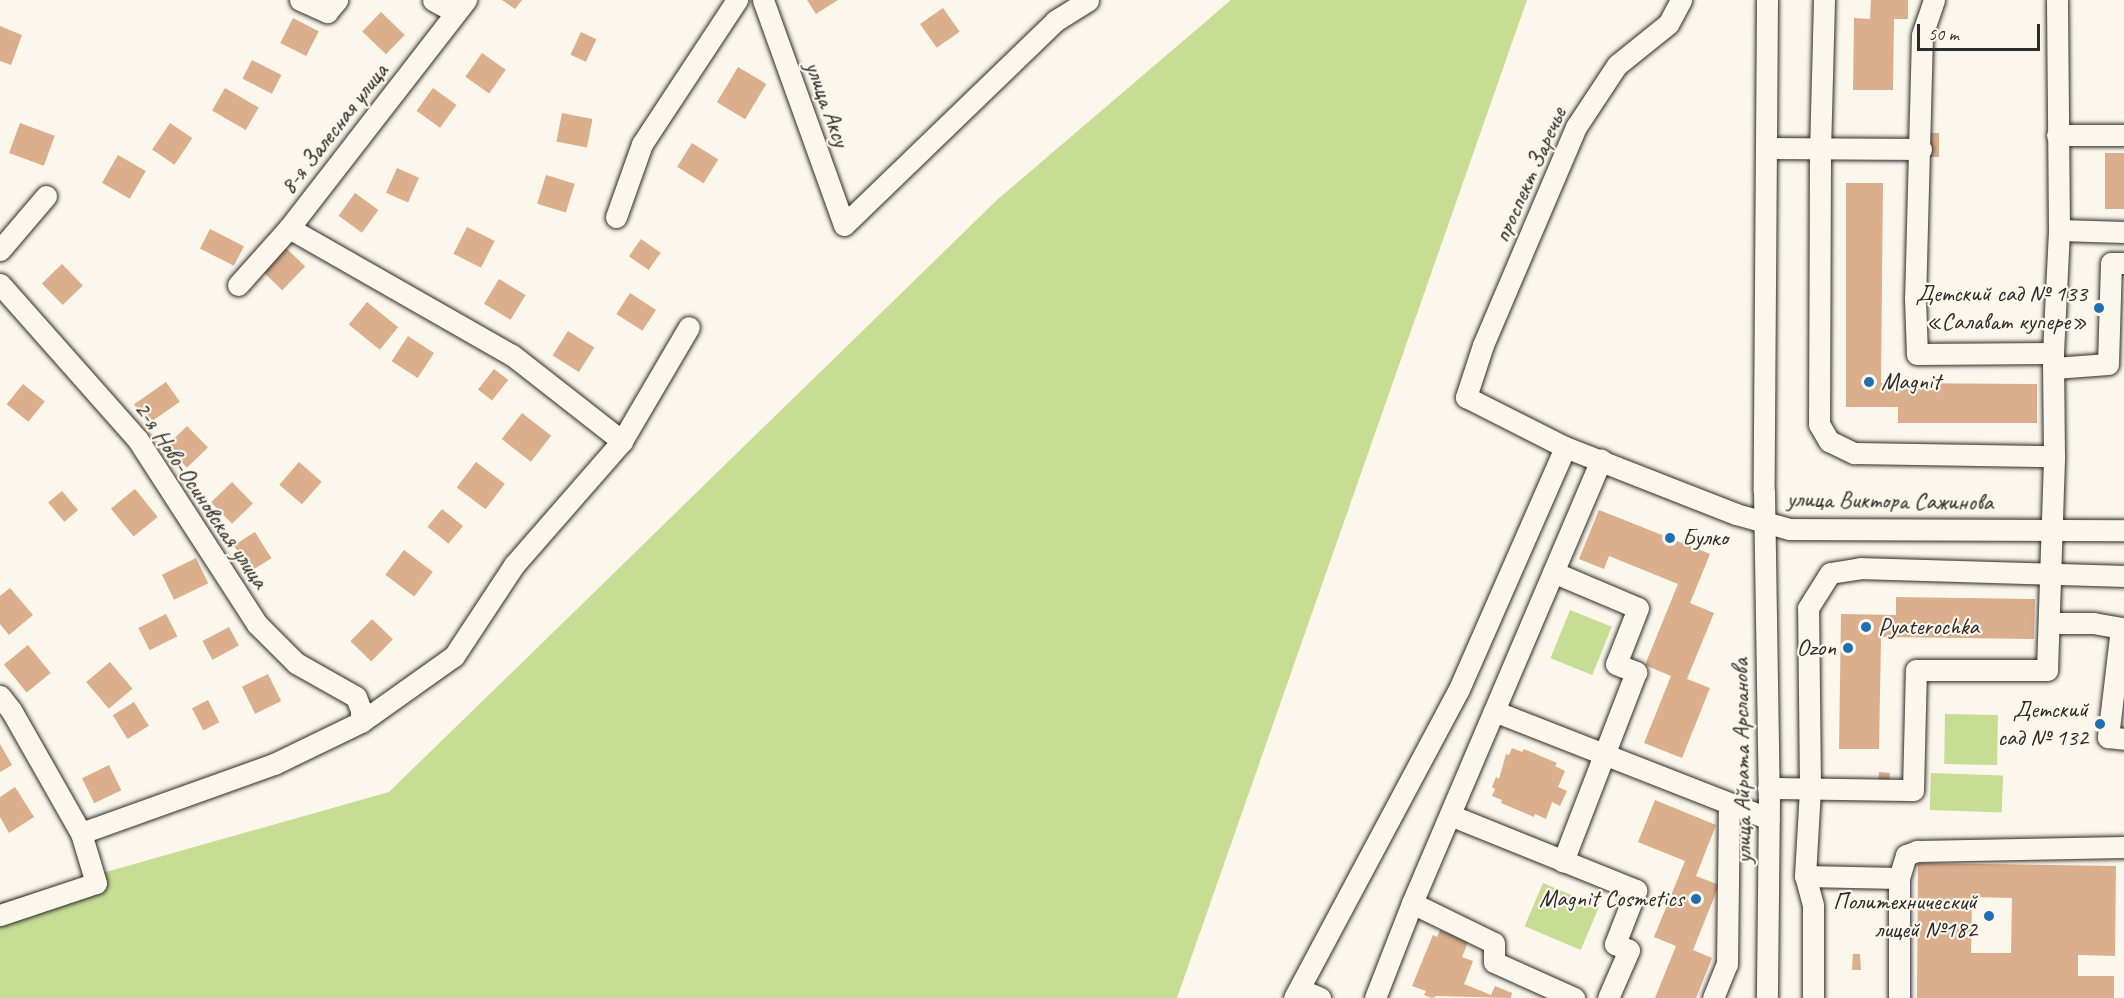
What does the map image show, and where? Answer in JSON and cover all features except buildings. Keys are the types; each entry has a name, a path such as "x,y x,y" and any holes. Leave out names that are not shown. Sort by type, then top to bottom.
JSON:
{"street":[{"path":"300,0 327,12 337,0"},
{"path":"433,0 461,6"},
{"path":"616,217 642,144 737,0"},
{"name":"улица Аксу","path":"763,0 844,225 1055,21 1088,0"},
{"name":"проспект Заречье","path":"1466,397 1484,345 1576,127 1617,65 1668,24 1681,0"},
{"name":"улица Айрата Арсланова","path":"1767,0 1765,523 1769,819 1767,998"},
{"path":"1824,0 1820,150 1819,424 1829,441 1854,453 2054,456"},
{"path":"1934,0 1923,35 1915,298 1917,354 2116,362 2111,263 2124,263"},
{"path":"1768,788 1913,790 1916,670 2047,670 2059,230 2056,135 2057,0"},
{"name":"8-я Залесная улица","path":"238,285 289,228 461,6"},
{"path":"2056,135 2124,135"},
{"path":"1766,148 1921,149"},
{"path":"0,250 46,196"},
{"path":"289,228 512,355 622,441"},
{"path":"2059,230 2124,232"},
{"name":"2-я Ново-Осиновская улица","path":"0,284 138,440 257,624 296,663 356,697 361,710 362,722"},
{"path":"81,833 274,764 362,722 454,656 514,565 622,441 689,327"},
{"name":"улица Виктора Сажинова","path":"1466,397 1565,447 1736,514 1789,529 2124,530"},
{"path":"1320,998 1296,994 1459,689 1565,447"},
{"path":"1376,998 1412,903 1600,460"},
{"path":"1813,998 1813,905 1805,876 1810,789 1808,608 1830,573 1860,568 2124,576"},
{"path":"1553,572 1638,608 1616,664 1636,672 1563,861"},
{"path":"2049,623 2084,623 2122,628 2108,737 2124,739"},
{"path":"0,696 11,710 81,833 96,883 0,915"},
{"path":"1494,711 1769,819"},
{"path":"1713,998 1727,964 1729,804"},
{"path":"1450,815 1636,890 1615,944 1629,950 1608,998"},
{"path":"1899,998 1899,878 1906,855 1917,851 2124,847"},
{"path":"1805,876 1899,878"},
{"path":"1412,903 1494,944 1494,962 1574,998"}],"green space":[{"path":"1231,0 1527,0 1177,998 0,998 0,902 389,792 998,199"},
{"path":"1570,610 1612,627 1592,675 1551,658"},
{"path":"1945,714 1998,715 1997,765 1944,764"},
{"path":"1931,773 2003,776 2002,812 1930,810"},
{"path":"1543,883 1599,907 1581,950 1525,926"}],"place":[{"name":"Детский сад № 133 «Салават купере»","path":"2099,308"},
{"name":"Magnit","path":"1869,382"},
{"name":"Булко","path":"1670,538"},
{"name":"Pyaterochka","path":"1866,627"},
{"name":"Ozon","path":"1848,648"},
{"name":"Детский сад № 132","path":"2100,724"},
{"name":"Magnit Cosmetics","path":"1696,899"},
{"name":"Политехнический лицей №182","path":"1989,916"}]}
